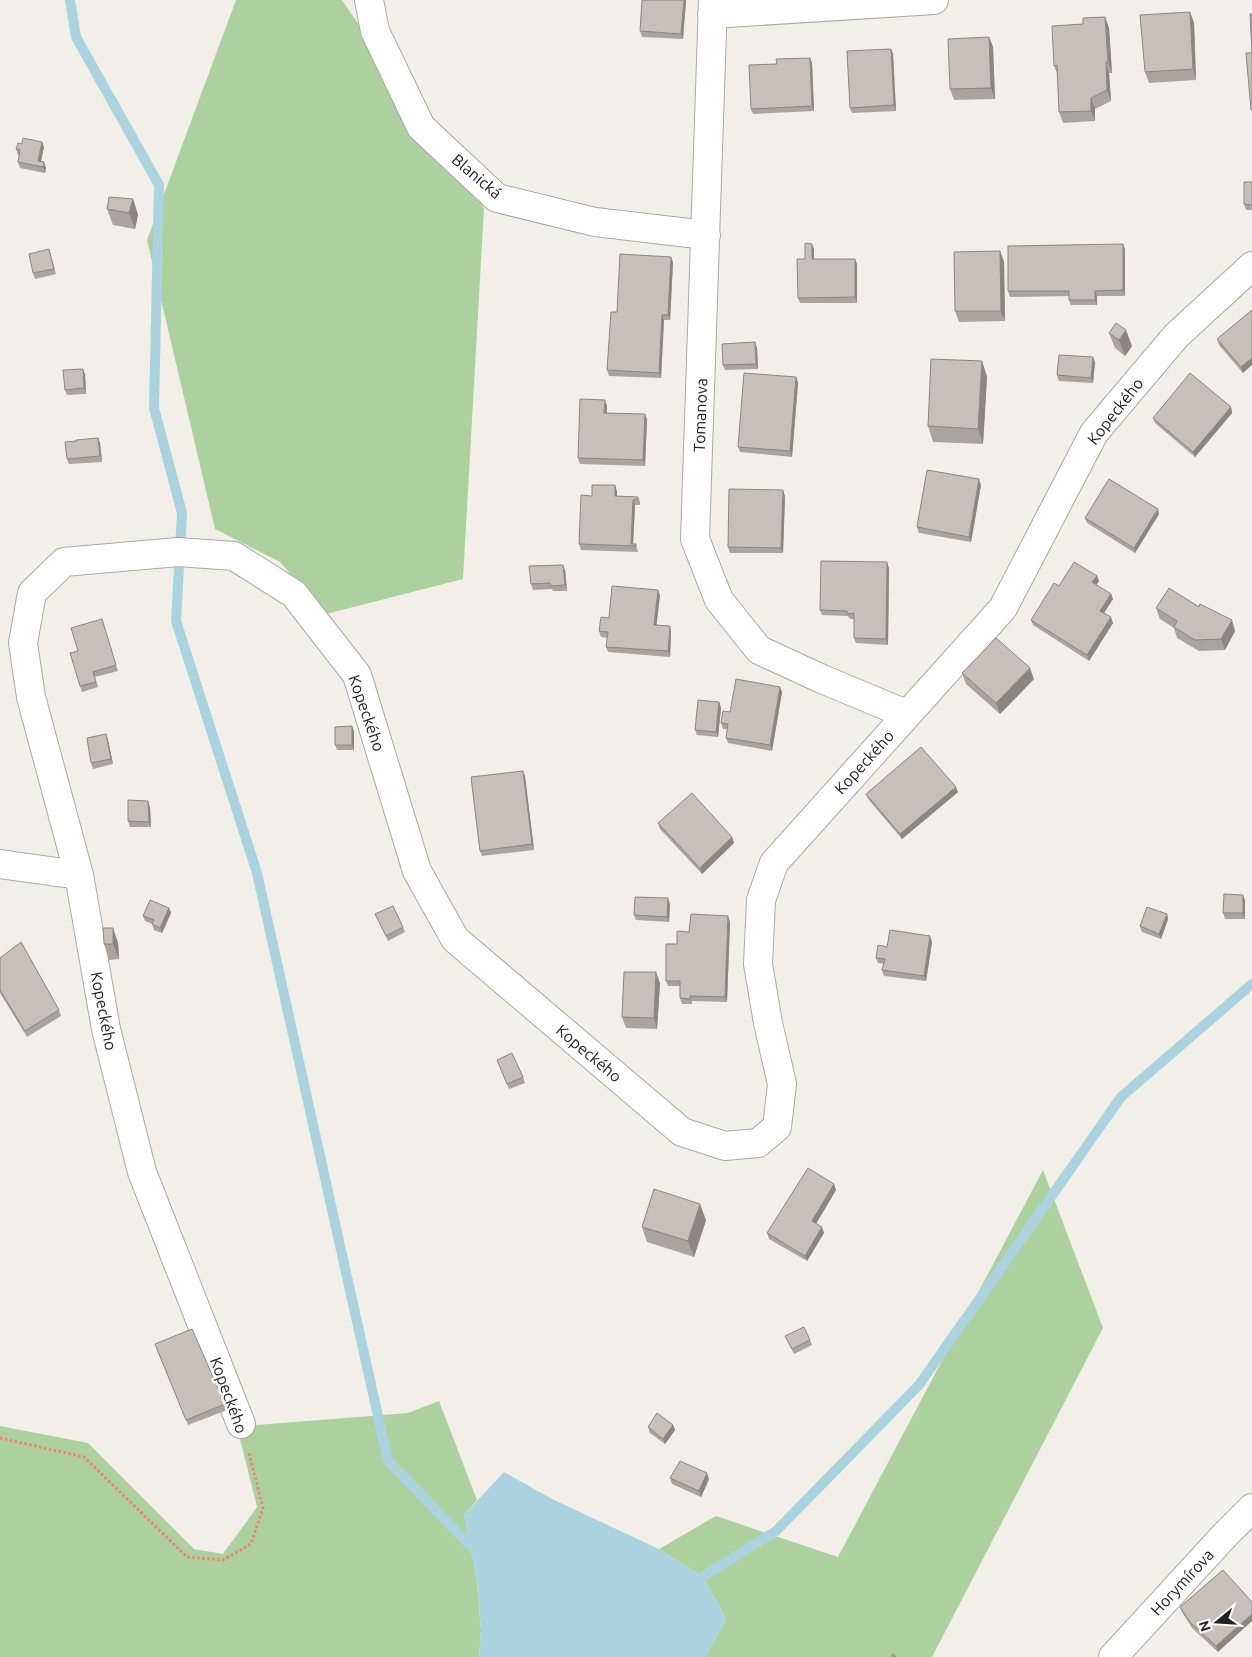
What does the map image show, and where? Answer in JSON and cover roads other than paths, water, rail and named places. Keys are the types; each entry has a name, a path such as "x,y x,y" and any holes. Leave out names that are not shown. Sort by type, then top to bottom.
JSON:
{"street":[{"name":"Blanická","path":"369,0 375,31 422,127 498,198 595,222 706,236"},
{"path":"713,7 934,0"},
{"name":"Tomanova","path":"713,7 695,539 719,600 759,650 906,714"},
{"name":"Kopeckého","path":"241,1424 142,1172 106,1029 79,875 31,697 22,643 32,593 64,562 178,552 234,556 294,594 357,675 417,871 455,939 682,1132 725,1146 758,1143 777,1127 782,1084 768,1023 758,964 761,900 774,863 1003,608 1094,433 1176,336 1252,266"},
{"path":"0,864 79,875"},
{"name":"Horymírova","path":"1113,1657 1252,1508"}],"water":[{"path":"504,1472 552,1499 659,1549 703,1577 726,1619 705,1657 479,1657 481,1631 477,1581 464,1515"}],"waterway":[{"path":"70,0 76,37 159,185 154,408 182,513 176,621 257,873 388,1461 479,1554"},
{"path":"691,1584 776,1531 919,1385 1121,1097 1252,984"}]}
